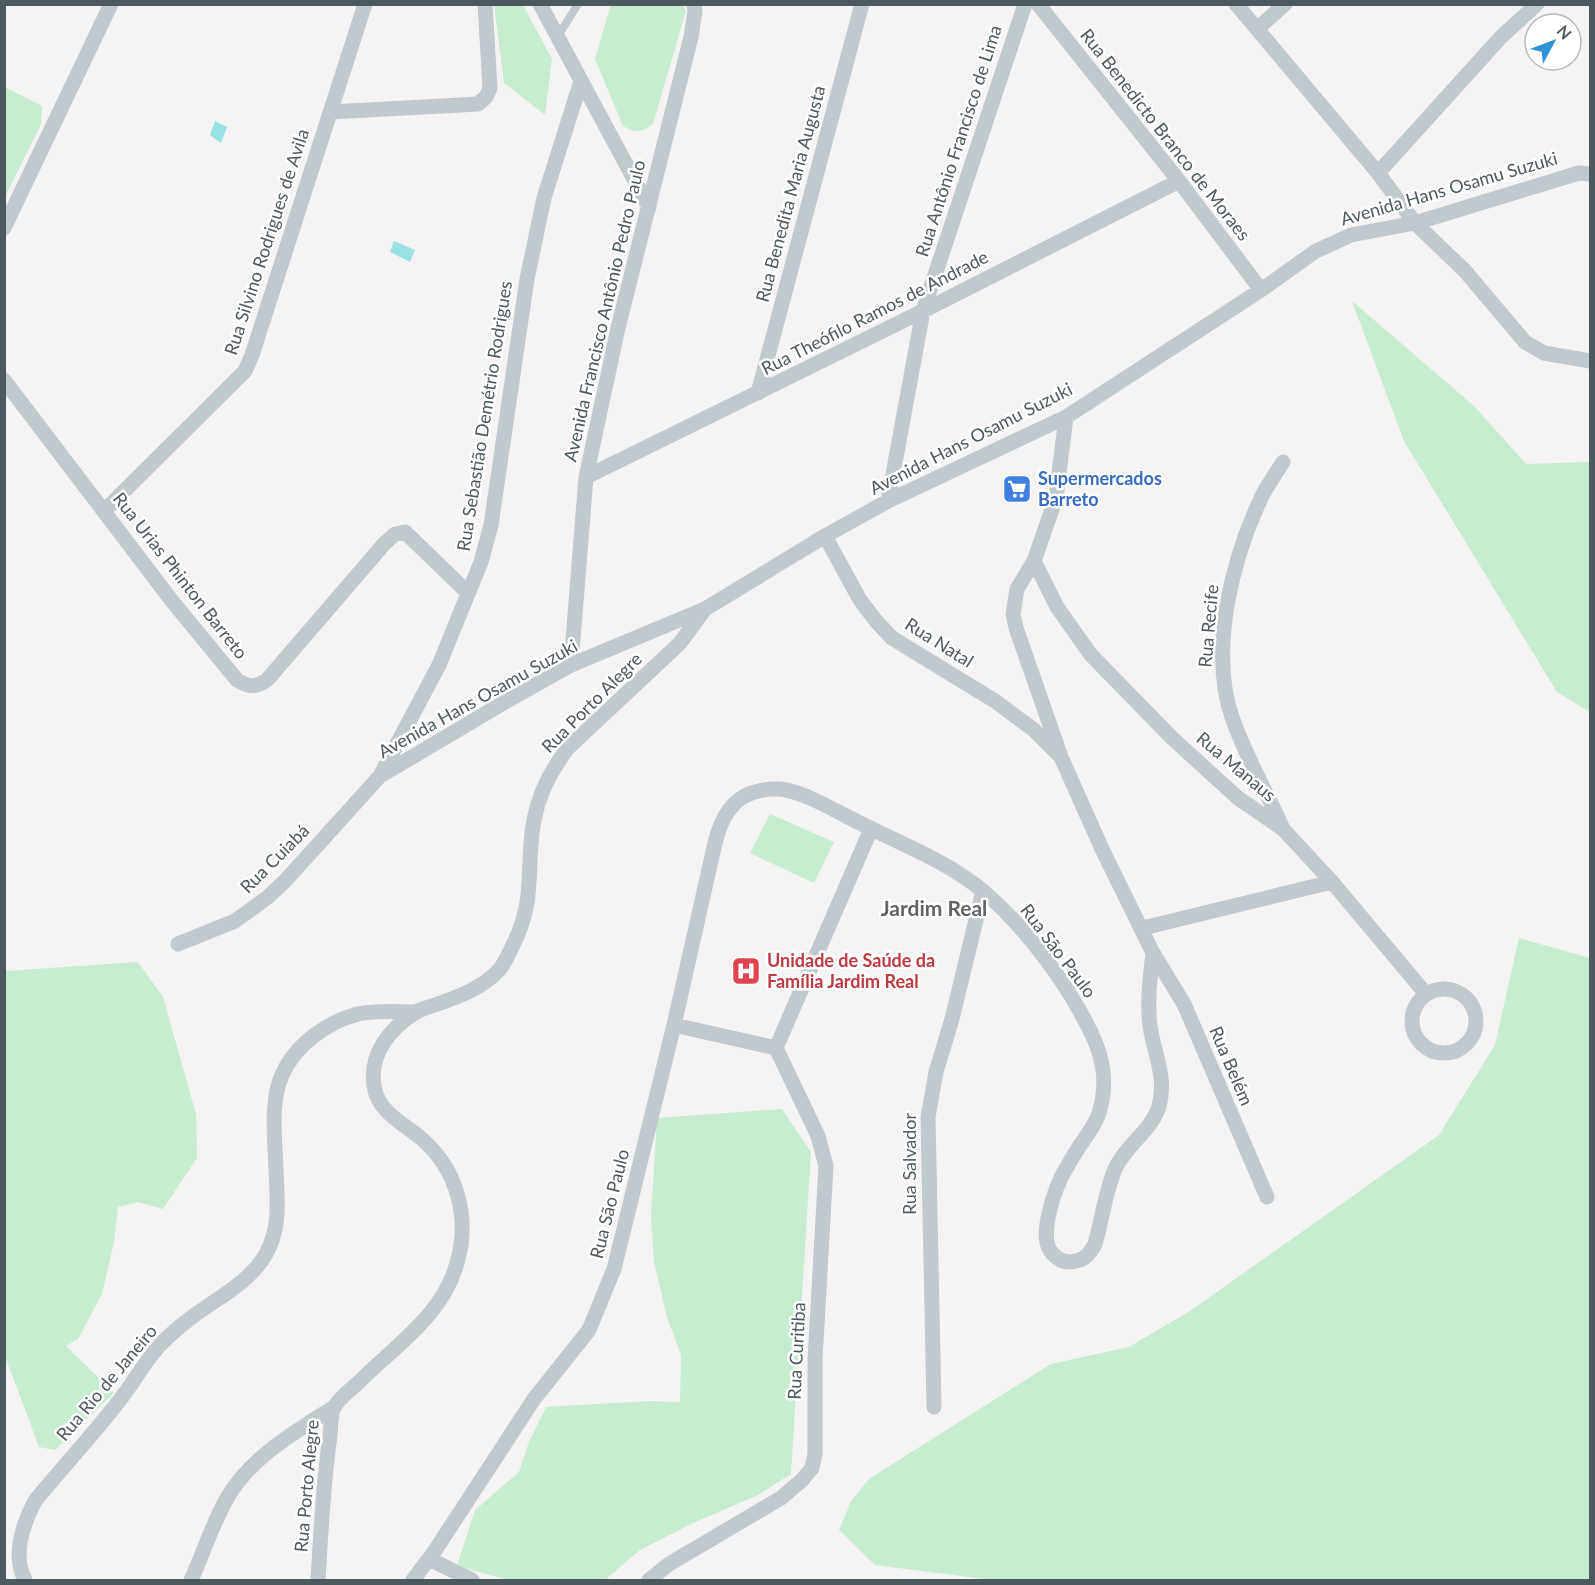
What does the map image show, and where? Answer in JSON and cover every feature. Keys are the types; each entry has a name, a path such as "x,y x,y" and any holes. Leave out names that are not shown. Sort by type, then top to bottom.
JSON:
{"street":[{"path":"4,228 111,4"},
{"name":"Rua Silvino Rodrigues de Avila","path":"104,511 244,371 252,355 365,4"},
{"path":"331,112 478,104 486,97 490,88 485,4"},
{"path":"540,4 649,207"},
{"name":"Avenida Francisco Antônio Pedro Paulo","path":"571,665 586,477 618,328 692,38 694,4"},
{"name":"Rua Benedita Maria Augusta","path":"758,393 862,4"},
{"name":"Rua Antônio Francisco de Lima","path":"888,501 923,311 1025,4"},
{"name":"Rua Benedicto Branco de Moraes","path":"1038,4 1179,181 1261,290"},
{"path":"1236,4 1378,173 1415,224 1465,271 1525,342 1544,353 1590,361"},
{"path":"1257,29 1285,4"},
{"path":"1378,173 1501,37 1537,4"},
{"name":"Rua Sebastião Demétrio Rodrigues","path":"380,776 440,664 481,562 491,525 526,279 544,198 581,81"},
{"path":"1584,173 1590,160"},
{"name":"Avenida Hans Osamu Suzuki","path":"380,776 571,665 705,609 825,536 888,501 1066,417 1261,290 1316,251 1352,236 1415,224 1584,173"},
{"name":"Rua Theófilo Ramos de Andrade","path":"586,477 923,311 1179,181"},
{"name":"Rua Urias Phinton Barreto","path":"4,380 172,602 237,680 248,687 258,686 267,680 395,534 405,532 468,593"},
{"path":"1066,417 1056,498 1034,561 1017,589 1013,614 1061,757 1102,849 1154,953"},
{"name":"Rua Recife","path":"1283,462 1263,496 1236,564 1228,601 1224,642 1224,679 1232,717 1283,829"},
{"name":"Rua Natal","path":"825,536 860,600 892,638 996,700 1034,730 1061,757"},
{"name":"Rua Manaus","path":"1034,561 1057,608 1091,655 1172,738 1238,798 1283,829 1332,882 1426,994"},
{"name":"Rua Porto Alegre","path":"318,1581 324,1483 334,1407 431,1314 445,1292 457,1265 462,1242 463,1216 458,1192 445,1165 422,1139 381,1105 374,1087 374,1068 382,1043 417,1012 467,993 500,969 525,918 529,897 534,821 542,790 553,768 568,748 680,643 705,609"},
{"name":"Rua Cuiabá","path":"178,944 235,921 268,897 380,776"},
{"name":"Rua São Paulo","path":"413,1581 534,1399 589,1330 615,1269 720,826 729,809 740,797 759,790 785,790 817,802 951,868 983,891 1016,923 1061,981 1080,1010 1103,1060 1104,1093 1099,1117 1059,1180 1050,1207 1046,1225 1047,1241 1049,1250 1058,1260 1072,1263 1084,1259 1091,1252 1095,1245 1115,1169 1125,1152 1159,1108 1163,1085 1161,1064 1150,1028 1149,1007 1154,953"},
{"path":"674,1025 776,1048 871,829"},
{"path":"1143,928 1332,882"},
{"name":"Rua Salvador","path":"934,1407 928,1117 936,1072 957,1000 983,891"},
{"name":"Rua Belém","path":"1154,953 1184,1004 1267,1197"},
{"path":"1435,990 1455,991 1471,1004 1476,1023 1468,1042 1461,1049 1450,1053 1428,1050 1414,1034 1411,1022 1413,1011 1426,994 1435,990"},
{"name":"Rua Rio de Janeiro","path":"25,1581 20,1558 21,1536 35,1501 125,1393 160,1346 186,1321 250,1275 266,1255 278,1221 274,1123 277,1095 281,1076 291,1059 304,1044 337,1022 357,1014 378,1011 417,1012"},
{"name":"Rua Curitiba","path":"649,1581 669,1564 781,1498 812,1468 815,1454 814,1360 826,1166 818,1136 776,1048"},
{"path":"191,1581 226,1501 244,1474 295,1431 334,1407"},
{"path":"429,1559 461,1578"}],"lane":[{"path":"558,38 578,4"}],"green space":[{"path":"611,4 683,5 686,11 653,124 642,130 635,131 623,126 595,59"},
{"path":"494,5 523,5 552,59 545,115 504,83"},
{"path":"5,87 42,106 41,124 5,197"},
{"path":"1352,301 1474,406 1526,464 1590,462 1590,712 1557,692 1404,441"},
{"path":"770,814 834,842 814,883 750,853"},
{"path":"1519,938 1590,958 1590,1580 992,1580 875,1565 839,1530 851,1501 869,1479 1051,1364 1129,1347 1190,1311 1439,1135 1495,1045"},
{"path":"138,962 163,997 196,1114 197,1158 163,1209 138,1202 118,1207 114,1242 102,1294 78,1339 66,1346 114,1393 55,1450 39,1447 5,1356 5,971"},
{"path":"782,1109 811,1152 791,1474 758,1495 693,1523 640,1550 605,1580 508,1580 457,1566 475,1510 519,1472 529,1442 546,1407 649,1401 680,1402 681,1355 667,1317 654,1262 651,1215 657,1118"}],"water":[{"path":"215,121 227,127 221,143 210,135"},
{"path":"394,241 415,250 410,262 390,252"}],"place":[{"name":"Supermercados Barreto","path":"1017,489"},
{"name":"Unidade de Saúde da Família Jardim Real","path":"746,971"}],"district":[{"name":"Jardim Real","path":"934,909"}]}
